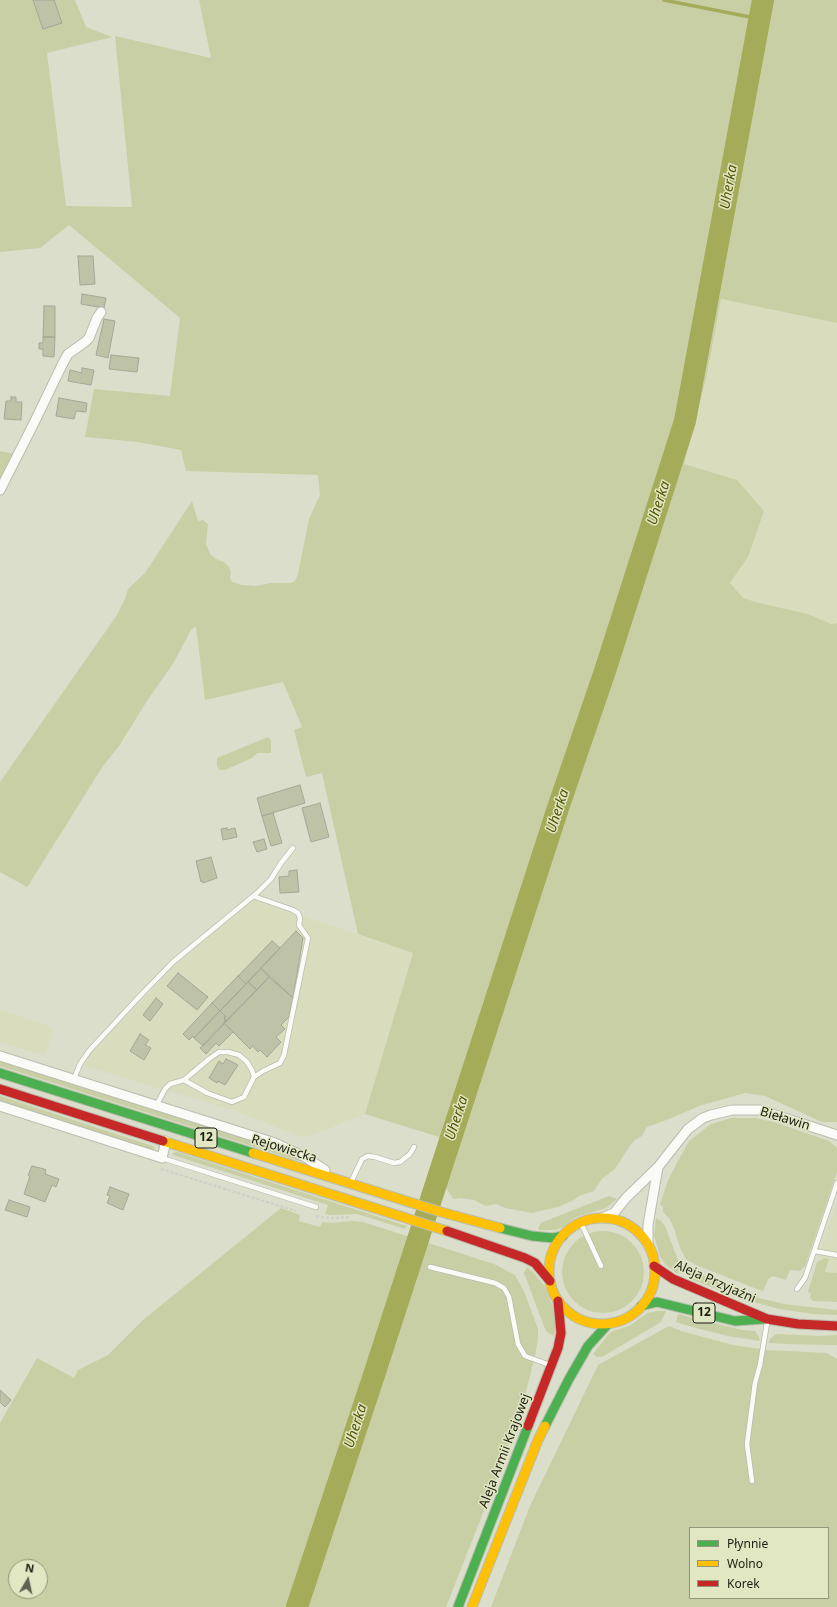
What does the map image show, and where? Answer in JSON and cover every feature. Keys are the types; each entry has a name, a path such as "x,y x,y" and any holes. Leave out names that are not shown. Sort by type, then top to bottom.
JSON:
{"main road":[{"name":"Rejowiecka","path":"0,1073 441,1212 532,1236 553,1238 563,1236"},
{"name":"12","path":"0,1089 488,1244 525,1258 535,1263 542,1270 550,1281 558,1300 565,1309 574,1316 585,1321 597,1324 608,1324 626,1318 641,1306 652,1287 654,1266 648,1245 633,1229 624,1223 602,1218 581,1223 571,1228 563,1236 552,1252 550,1262 550,1281"},
{"name":"Aleja Przyjaźni","path":"654,1266 673,1279 768,1319 798,1324 837,1326"},
{"name":"Aleja Armii Krajowej","path":"458,1607 551,1365 561,1334 558,1300"},
{"name":"Aleja Przyjaźni","path":"641,1306 650,1303 667,1304 735,1321 748,1322 768,1319"},
{"name":"Aleja Armii Krajowej","path":"472,1607 538,1440 569,1379 588,1346 608,1324"}],"street":[{"path":"0,490 68,354 89,338 101,312"},
{"path":"0,1056 275,1143 305,1157 337,1179"},
{"path":"0,1106 162,1158 166,1141"},
{"name":"Bieławin","path":"602,1218 614,1213 626,1198 658,1167 683,1134 695,1124 711,1115 732,1110 760,1110 837,1135"},
{"name":"Bieławin","path":"648,1245 648,1225 658,1167"}],"lane":[{"path":"74,1079 80,1064 89,1051 163,972 271,879 293,848"},
{"path":"184,1080 207,1092 232,1102 244,1097 254,1077 280,1063 284,1055 308,938 299,924 300,918 298,913 253,896"},
{"path":"156,1106 165,1089 170,1084 184,1080 219,1052 228,1052 238,1055 247,1062 254,1077"},
{"path":"351,1184 362,1159 368,1156 394,1163 400,1162 410,1154 414,1147"},
{"path":"162,1158 316,1207"},
{"path":"797,1289 805,1278 837,1183"},
{"path":"581,1223 601,1266"},
{"path":"815,1251 837,1255"},
{"path":"430,1267 495,1283 504,1288 509,1297 518,1344 525,1356 551,1365"},
{"path":"752,1481 747,1444 755,1383 760,1365 768,1319"}],"shaded area":[{"path":"0,0 75,0 86,27 112,37 47,53 66,206 132,207 115,36 211,58 199,0 837,0 837,323 721,299 706,379 684,464 737,480 764,511 748,557 730,583 743,598 808,614 831,624 837,623 837,1122 822,1122 765,1096 745,1093 699,1106 647,1127 642,1136 635,1140 629,1147 615,1169 602,1179 594,1191 579,1196 574,1200 558,1207 532,1213 505,1208 496,1204 486,1206 474,1200 461,1198 453,1199 436,1171 439,1137 365,1114 413,953 358,934 322,773 306,777 294,730 302,727 283,682 205,700 196,626 191,630 174,662 147,701 119,746 103,766 28,886 27,887 0,872 0,782 117,615 128,589 145,573 192,501 198,521 203,520 208,524 206,544 210,554 216,559 224,562 229,567 232,582 242,585 256,586 271,583 291,583 295,581 298,574 309,519 320,495 318,475 186,471 181,450 138,442 85,437 94,389 170,396 180,318 69,225 40,248 0,252"},
{"path":"721,299 837,323 837,623 831,624 808,614 743,598 730,583 748,557 684,464 706,379"},
{"path":"0,451 15,454 0,484"},
{"path":"268,737 271,740 271,753 258,753 252,758 225,770 220,770 217,766 217,758"},
{"path":"253,900 414,953 365,1114 304,1138 238,1112 84,1066 91,1053 175,965"},
{"path":"0,1010 54,1028 45,1056 0,1042"},
{"path":"0,1060 270,1145 297,1157 299,1161 0,1066"},
{"path":"0,1096 153,1146 155,1149 152,1150 0,1103"},
{"path":"732,1118 755,1118 774,1122 829,1141 837,1148 837,1172 805,1266 800,1271 790,1270 786,1280 773,1276 768,1279 764,1290 762,1291 696,1265 686,1259 681,1250 673,1226 669,1218 663,1212 663,1206 660,1205 668,1180 689,1141 711,1124"},
{"path":"177,1152 407,1226 405,1229 357,1214 325,1214 328,1205 173,1155 173,1153"},
{"path":"609,1196 617,1199 606,1208 576,1217 563,1227 555,1230 538,1230 540,1224 543,1222"},
{"path":"837,1200 837,1273 825,1272 829,1259 825,1258 817,1262"},
{"path":"281,1208 300,1215 299,1221 320,1227 322,1222 363,1222 494,1264 515,1275 524,1291 538,1329 535,1356 523,1403 496,1480 446,1607 0,1607 0,1423 37,1358 74,1378 78,1370 108,1355 143,1320"},
{"path":"656,1218 665,1226 678,1260 678,1274 665,1264 660,1256 654,1236"},
{"path":"595,1231 611,1231 626,1238 637,1249 644,1264 644,1280 641,1288 632,1301 619,1310 611,1313 595,1313 580,1306 569,1295 562,1280 562,1264 569,1249 580,1238"},
{"path":"825,1258 829,1259 825,1272 837,1273 837,1302 813,1301 810,1298 811,1294 808,1292 817,1262"},
{"path":"527,1267 535,1274 545,1287 555,1312 554,1336 545,1329 524,1273"},
{"path":"693,1271 759,1298 784,1304 837,1310 837,1315 814,1314 779,1309 739,1298 691,1279"},
{"path":"666,1311 661,1322 602,1357 597,1357 593,1354 613,1331 629,1326 648,1313"},
{"path":"678,1314 742,1330 755,1331 760,1341 728,1336 676,1322"},
{"path":"669,1326 681,1331 733,1345 767,1350 827,1353 837,1359 837,1607 491,1607 530,1506 598,1365"},
{"path":"776,1334 821,1336 837,1335 837,1345 769,1343 770,1339"}],"building":[{"path":"33,0 54,0 62,23 43,29"},
{"path":"78,256 93,256 95,284 80,285"},
{"path":"82,294 106,298 104,308 81,304"},
{"path":"44,306 55,306 55,337 43,337"},
{"path":"104,319 115,321 108,358 96,355"},
{"path":"43,337 55,337 54,357 43,356 43,349 39,349 39,343 43,343"},
{"path":"111,355 139,358 137,372 109,369"},
{"path":"82,368 94,370 91,385 68,381 70,370 82,373"},
{"path":"11,397 16,397 16,402 22,402 21,420 4,419 6,401 11,401"},
{"path":"59,398 87,403 86,412 76,411 74,419 56,416"},
{"path":"300,785 305,803 262,816 257,798"},
{"path":"320,803 329,837 311,842 302,808"},
{"path":"273,813 282,843 271,846 262,816"},
{"path":"227,828 227,830 235,828 237,837 223,840 221,829"},
{"path":"264,839 267,849 257,852 253,842"},
{"path":"211,857 217,878 203,883 203,881 201,882 196,861"},
{"path":"297,870 299,892 280,893 279,877 289,876 289,871"},
{"path":"296,931 303,938 293,998 261,968"},
{"path":"272,941 280,948 246,984 238,976"},
{"path":"261,968 269,977 257,990 248,982"},
{"path":"178,973 208,997 197,1010 167,986"},
{"path":"238,976 246,984 220,1011 212,1003"},
{"path":"269,977 293,998 289,1017 281,1025 285,1029 276,1037 281,1042 267,1057 260,1050 258,1052 253,1046 250,1049 224,1023"},
{"path":"248,982 257,990 225,1023 225,1016 220,1011"},
{"path":"156,998 163,1004 150,1021 143,1015"},
{"path":"212,1003 220,1011 194,1038 193,1036 189,1040 183,1034"},
{"path":"220,1011 225,1016 225,1023 203,1046 194,1038"},
{"path":"224,1023 233,1032 219,1046 216,1043 206,1054 200,1048"},
{"path":"140,1034 149,1040 145,1045 151,1048 144,1060 130,1051"},
{"path":"226,1059 238,1065 225,1085 218,1081 217,1083 209,1078 219,1061 223,1064"},
{"path":"32,1166 44,1169 46,1170 45,1174 59,1179 56,1187 52,1185 45,1202 24,1194 30,1176 28,1175"},
{"path":"110,1187 129,1194 123,1210 107,1203 110,1196 107,1195"},
{"path":"9,1200 30,1207 27,1217 5,1210"},
{"path":"0,1390 11,1400 5,1407 0,1402"}],"waterway":[{"path":"664,0 760,19"},
{"name":"Uherka","path":"297,1607 558,808 605,671 685,421 763,0"}],"traffic: fast":[{"path":"0,1073 253,1153"},
{"path":"500,1228 532,1236 553,1238 563,1236"},
{"path":"641,1306 657,1302 735,1321 765,1319"},
{"path":"545,1426 588,1346 608,1324"},
{"path":"458,1607 528,1426"}],"traffic: slow":[{"path":"163,1141 447,1231"},
{"path":"253,1153 441,1212 500,1228"},
{"path":"602,1218 622,1222 639,1234 651,1251 655,1271 651,1291 639,1308 622,1320 602,1324 582,1320 565,1308 553,1291 549,1271 553,1251 565,1234 582,1222 602,1218"},
{"path":"472,1607 538,1440 545,1426"}],"traffic: jam":[{"path":"0,1089 163,1141"},
{"path":"447,1231 525,1258 535,1263 550,1281"},
{"path":"654,1266 673,1279 767,1319 798,1324 837,1326"},
{"path":"528,1426 558,1348 561,1333 558,1301"}]}
